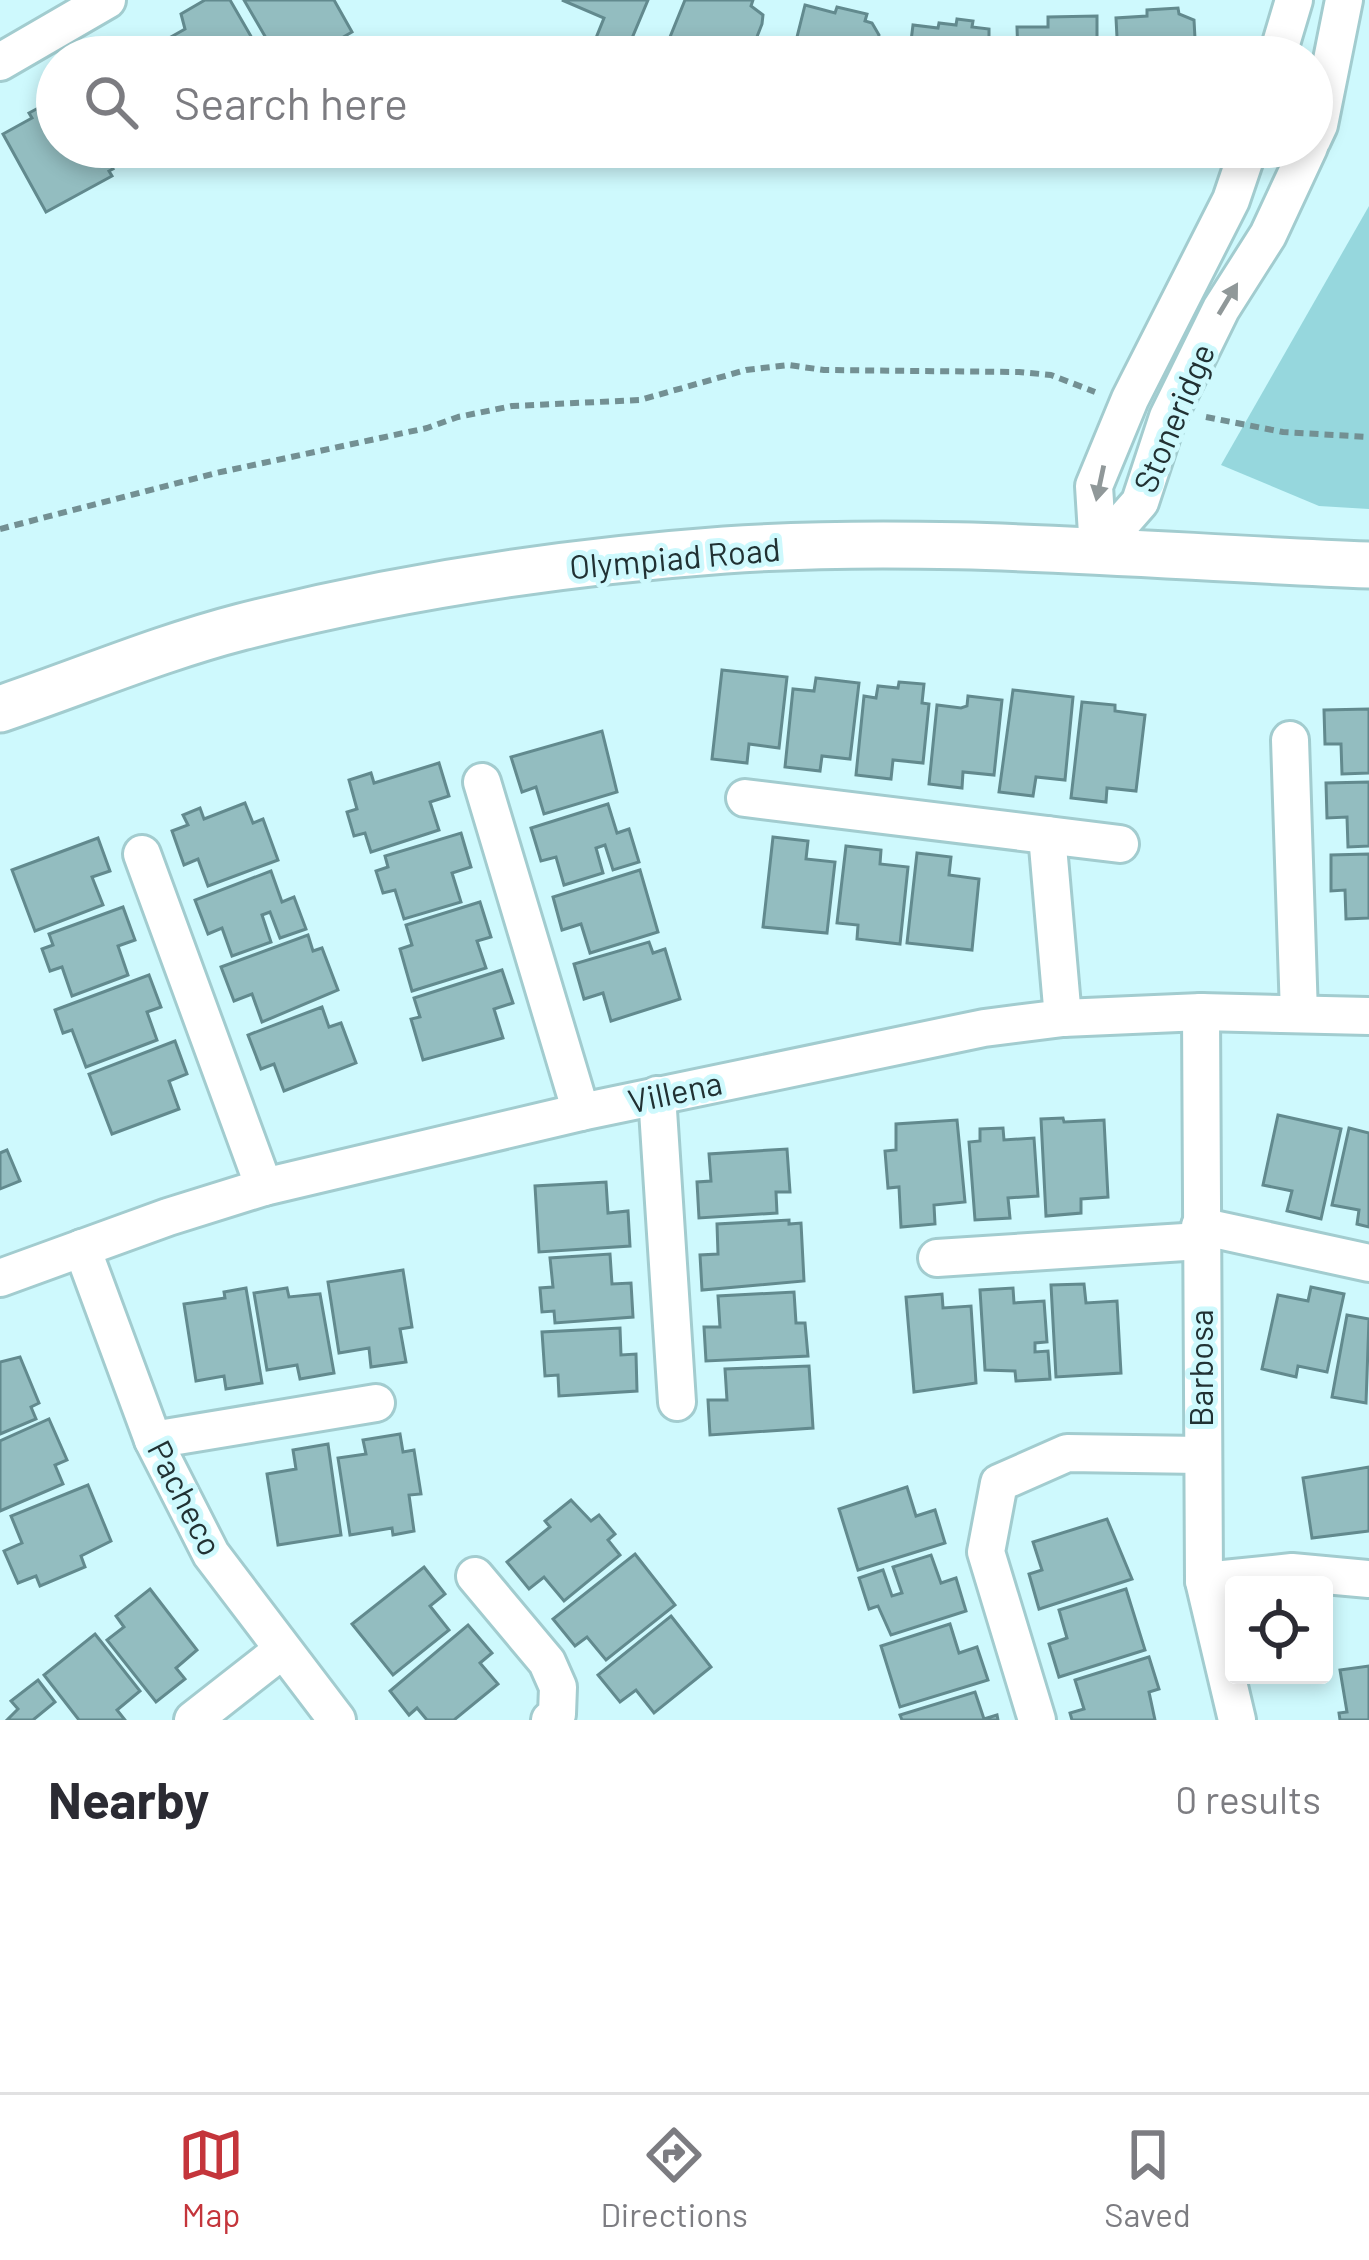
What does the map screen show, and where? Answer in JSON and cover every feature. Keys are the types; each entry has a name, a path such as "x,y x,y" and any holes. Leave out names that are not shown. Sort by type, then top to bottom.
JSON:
{"main road":[{"name":"Olympiad Road","path":"0,709 238,628 461,582 725,550 852,545 1098,550 1369,566"}],"street":[{"path":"45,36 107,0"},
{"name":"Stoneridge","path":"1294,0 1299,36"},
{"name":"Stoneridge","path":"1317,36 1344,0"},
{"path":"0,62 36,41"},
{"name":"Stoneridge","path":"1098,550 1094,486 1128,404 1231,200 1242,168"},
{"name":"Stoneridge","path":"1098,550 1140,502 1170,413 1221,309 1268,235 1299,168"},
{"path":"1128,404 1170,413"},
{"path":"1290,740 1299,1014"},
{"path":"482,782 581,1112"},
{"path":"745,798 1120,844"},
{"path":"1048,835 1064,1018"},
{"path":"142,854 264,1187"},
{"name":"Villena","path":"0,1279 264,1187 657,1095 984,1028 1064,1018 1201,1012 1369,1016"},
{"name":"Barbosa","path":"1201,1012 1204,1581 1237,1720"},
{"path":"657,1095 676,1402"},
{"path":"937,1258 1200,1233 1369,1263"},
{"name":"Pacheco","path":"82,1248 153,1439 212,1554 337,1720"},
{"path":"153,1439 376,1402"},
{"path":"1037,1720 986,1552 999,1483 1066,1453 1202,1455"},
{"path":"1204,1581 1292,1572 1369,1579"},
{"path":"475,1576 548,1662 558,1687 557,1714 550,1720"},
{"path":"193,1720 281,1651"}],"path":[{"path":"0,529 458,417 512,406 640,400 767,368 1051,375 1128,404"},
{"path":"1170,413 1283,432 1369,437"}],"shaded area":[{"path":"1369,206 1369,509 1319,506 1221,465"}],"building":[{"path":"205,0 230,0 251,36 173,36 185,29 181,14"},
{"path":"244,0 334,0 352,32 345,36 265,36"},
{"path":"562,0 648,0 633,36 597,36 604,18"},
{"path":"685,0 753,0 751,6 763,15 757,36 670,36"},
{"path":"805,5 835,13 837,7 867,14 865,21 879,35 879,36 797,36"},
{"path":"1178,8 1179,14 1194,20 1195,36 1117,36 1116,18 1147,16 1147,10"},
{"path":"1097,16 1097,36 1017,36 1017,27 1048,27 1048,17"},
{"path":"957,19 973,21 972,27 989,29 989,36 912,36 913,25 956,25"},
{"path":"36,109 36,168 112,168 112,176 46,212 3,134 32,118 29,113"},
{"path":"722,670 787,677 779,748 749,744 747,763 712,759"},
{"path":"816,678 859,683 850,759 822,756 820,771 785,767 793,689 814,691"},
{"path":"899,682 924,684 922,703 929,704 923,763 893,760 891,779 856,775 864,696 876,698 878,686 898,688"},
{"path":"1013,690 1073,697 1065,780 1036,777 1033,796 999,792"},
{"path":"968,696 1002,700 994,775 963,772 962,788 929,784 937,705 961,708 967,706"},
{"path":"1082,702 1115,705 1115,711 1145,715 1136,791 1107,788 1106,802 1071,798"},
{"path":"1369,709 1369,773 1342,774 1341,744 1325,744 1324,710"},
{"path":"602,731 617,792 544,814 536,787 522,792 511,757"},
{"path":"439,763 449,796 430,802 439,830 371,852 365,833 354,836 347,812 357,809 349,780 371,773 374,783"},
{"path":"1369,782 1369,846 1348,847 1347,817 1327,818 1326,783"},
{"path":"245,803 253,823 263,819 278,860 208,886 198,859 184,865 172,831 188,825 183,815 200,808 204,819"},
{"path":"608,804 617,833 629,829 639,862 613,870 605,845 596,848 603,873 564,885 556,857 541,861 531,828"},
{"path":"461,833 471,867 452,873 461,902 404,919 395,890 383,893 376,871 388,867 385,856"},
{"path":"773,837 808,841 806,859 835,862 827,933 763,927"},
{"path":"98,838 110,871 92,877 103,905 35,931 12,870"},
{"path":"846,846 881,850 880,864 908,867 900,944 857,939 858,925 837,923"},
{"path":"917,853 951,857 949,875 979,879 972,950 907,943"},
{"path":"1369,854 1369,918 1346,919 1345,890 1331,891 1331,855"},
{"path":"640,870 658,932 590,953 581,924 562,930 553,897"},
{"path":"271,871 282,902 294,897 306,929 280,938 270,912 262,915 271,942 232,956 222,928 208,934 195,900"},
{"path":"480,902 491,937 477,941 486,968 412,991 400,949 412,945 406,925"},
{"path":"123,907 135,940 118,946 128,975 72,996 62,967 50,971 42,949 53,945 49,934"},
{"path":"308,935 313,951 322,948 338,990 262,1022 252,994 234,1001 221,967"},
{"path":"649,942 653,953 665,949 680,999 611,1021 603,993 584,999 574,964"},
{"path":"502,970 513,1003 494,1009 503,1038 423,1060 411,1019 420,1017 414,998"},
{"path":"149,975 161,1007 147,1012 157,1040 86,1067 72,1030 63,1033 55,1010"},
{"path":"322,1007 329,1027 341,1023 356,1063 284,1091 274,1064 261,1069 248,1035"},
{"path":"175,1041 187,1074 169,1081 179,1109 112,1134 89,1074"},
{"path":"1278,1115 1341,1129 1321,1219 1287,1211 1292,1191 1263,1185"},
{"path":"1063,1118 1064,1122 1104,1120 1108,1197 1081,1199 1081,1213 1046,1216 1041,1119"},
{"path":"957,1120 965,1202 934,1205 935,1224 901,1227 899,1187 888,1188 885,1151 896,1150 896,1124"},
{"path":"1003,1128 1004,1140 1034,1138 1038,1196 1008,1198 1010,1218 975,1220 969,1142 980,1141 980,1129"},
{"path":"1349,1128 1369,1133 1369,1227 1357,1224 1359,1210 1332,1205"},
{"path":"787,1149 790,1192 776,1192 777,1213 699,1218 697,1182 711,1181 709,1154"},
{"path":"7,1150 20,1181 0,1189 0,1153"},
{"path":"606,1182 608,1213 628,1211 630,1246 539,1252 535,1186"},
{"path":"789,1220 789,1224 801,1223 804,1281 702,1290 700,1255 718,1254 717,1224"},
{"path":"610,1254 612,1284 631,1283 633,1317 555,1323 554,1311 542,1312 540,1288 553,1287 550,1258"},
{"path":"403,1270 412,1327 400,1329 406,1362 371,1367 369,1348 339,1353 328,1282"},
{"path":"1084,1284 1086,1303 1117,1301 1121,1373 1056,1377 1051,1285"},
{"path":"1311,1287 1344,1294 1327,1372 1298,1366 1296,1377 1262,1369 1278,1295 1308,1301"},
{"path":"246,1288 262,1383 226,1389 224,1376 196,1381 184,1304 225,1298 224,1292"},
{"path":"287,1288 289,1297 320,1294 334,1373 300,1379 297,1365 267,1370 254,1293"},
{"path":"1013,1288 1014,1303 1044,1301 1047,1342 1035,1343 1035,1352 1048,1351 1050,1379 1016,1381 1015,1371 985,1370 980,1290"},
{"path":"794,1292 796,1323 805,1323 808,1356 706,1361 704,1327 720,1327 718,1296"},
{"path":"942,1294 943,1308 971,1306 976,1383 914,1392 906,1297"},
{"path":"1347,1315 1369,1319 1366,1403 1332,1397"},
{"path":"620,1328 621,1355 636,1354 637,1391 559,1396 558,1375 545,1376 542,1332"},
{"path":"20,1357 39,1403 31,1407 36,1419 0,1434 0,1362"},
{"path":"809,1366 813,1428 710,1435 708,1400 727,1400 725,1369"},
{"path":"49,1419 67,1460 55,1465 63,1484 0,1511 0,1441"},
{"path":"400,1434 403,1452 414,1450 421,1494 409,1495 414,1531 393,1535 392,1528 350,1535 338,1458 366,1454 363,1440"},
{"path":"328,1444 341,1535 278,1545 267,1474 296,1469 293,1450"},
{"path":"1369,1467 1369,1531 1312,1538 1303,1478"},
{"path":"88,1485 111,1541 81,1556 85,1567 40,1586 36,1576 18,1583 4,1551 22,1543 11,1516"},
{"path":"907,1487 916,1516 935,1510 945,1543 858,1570 839,1509"},
{"path":"571,1500 591,1521 599,1515 615,1534 608,1540 620,1555 564,1601 544,1577 529,1589 507,1562 550,1527 545,1521"},
{"path":"1107,1519 1132,1579 1039,1609 1029,1574 1042,1570 1033,1542"},
{"path":"635,1554 675,1605 606,1660 587,1637 575,1646 553,1619"},
{"path":"931,1555 941,1583 956,1578 966,1611 891,1635 878,1606 869,1609 859,1578 883,1570 892,1596 902,1593 893,1567"},
{"path":"424,1567 445,1594 430,1606 449,1630 393,1675 352,1624"},
{"path":"150,1589 197,1650 176,1668 185,1679 156,1702 107,1640 124,1627 116,1616"},
{"path":"1126,1589 1145,1650 1059,1677 1049,1644 1067,1638 1059,1610"},
{"path":"671,1616 711,1667 654,1713 636,1690 620,1702 598,1675"},
{"path":"950,1624 959,1653 977,1647 988,1680 900,1707 881,1646"},
{"path":"468,1625 492,1653 480,1663 498,1684 454,1720 427,1720 417,1708 409,1715 390,1691"},
{"path":"95,1634 140,1691 117,1710 125,1720 79,1720 44,1675"},
{"path":"1149,1657 1159,1689 1149,1692 1155,1720 1072,1720 1070,1713 1084,1709 1075,1680"},
{"path":"1369,1666 1369,1720 1340,1720 1339,1713 1347,1712 1340,1670"},
{"path":"38,1680 55,1702 33,1720 7,1720 18,1709 11,1701"},
{"path":"975,1692 984,1719 997,1715 998,1720 902,1720 900,1715"}]}
